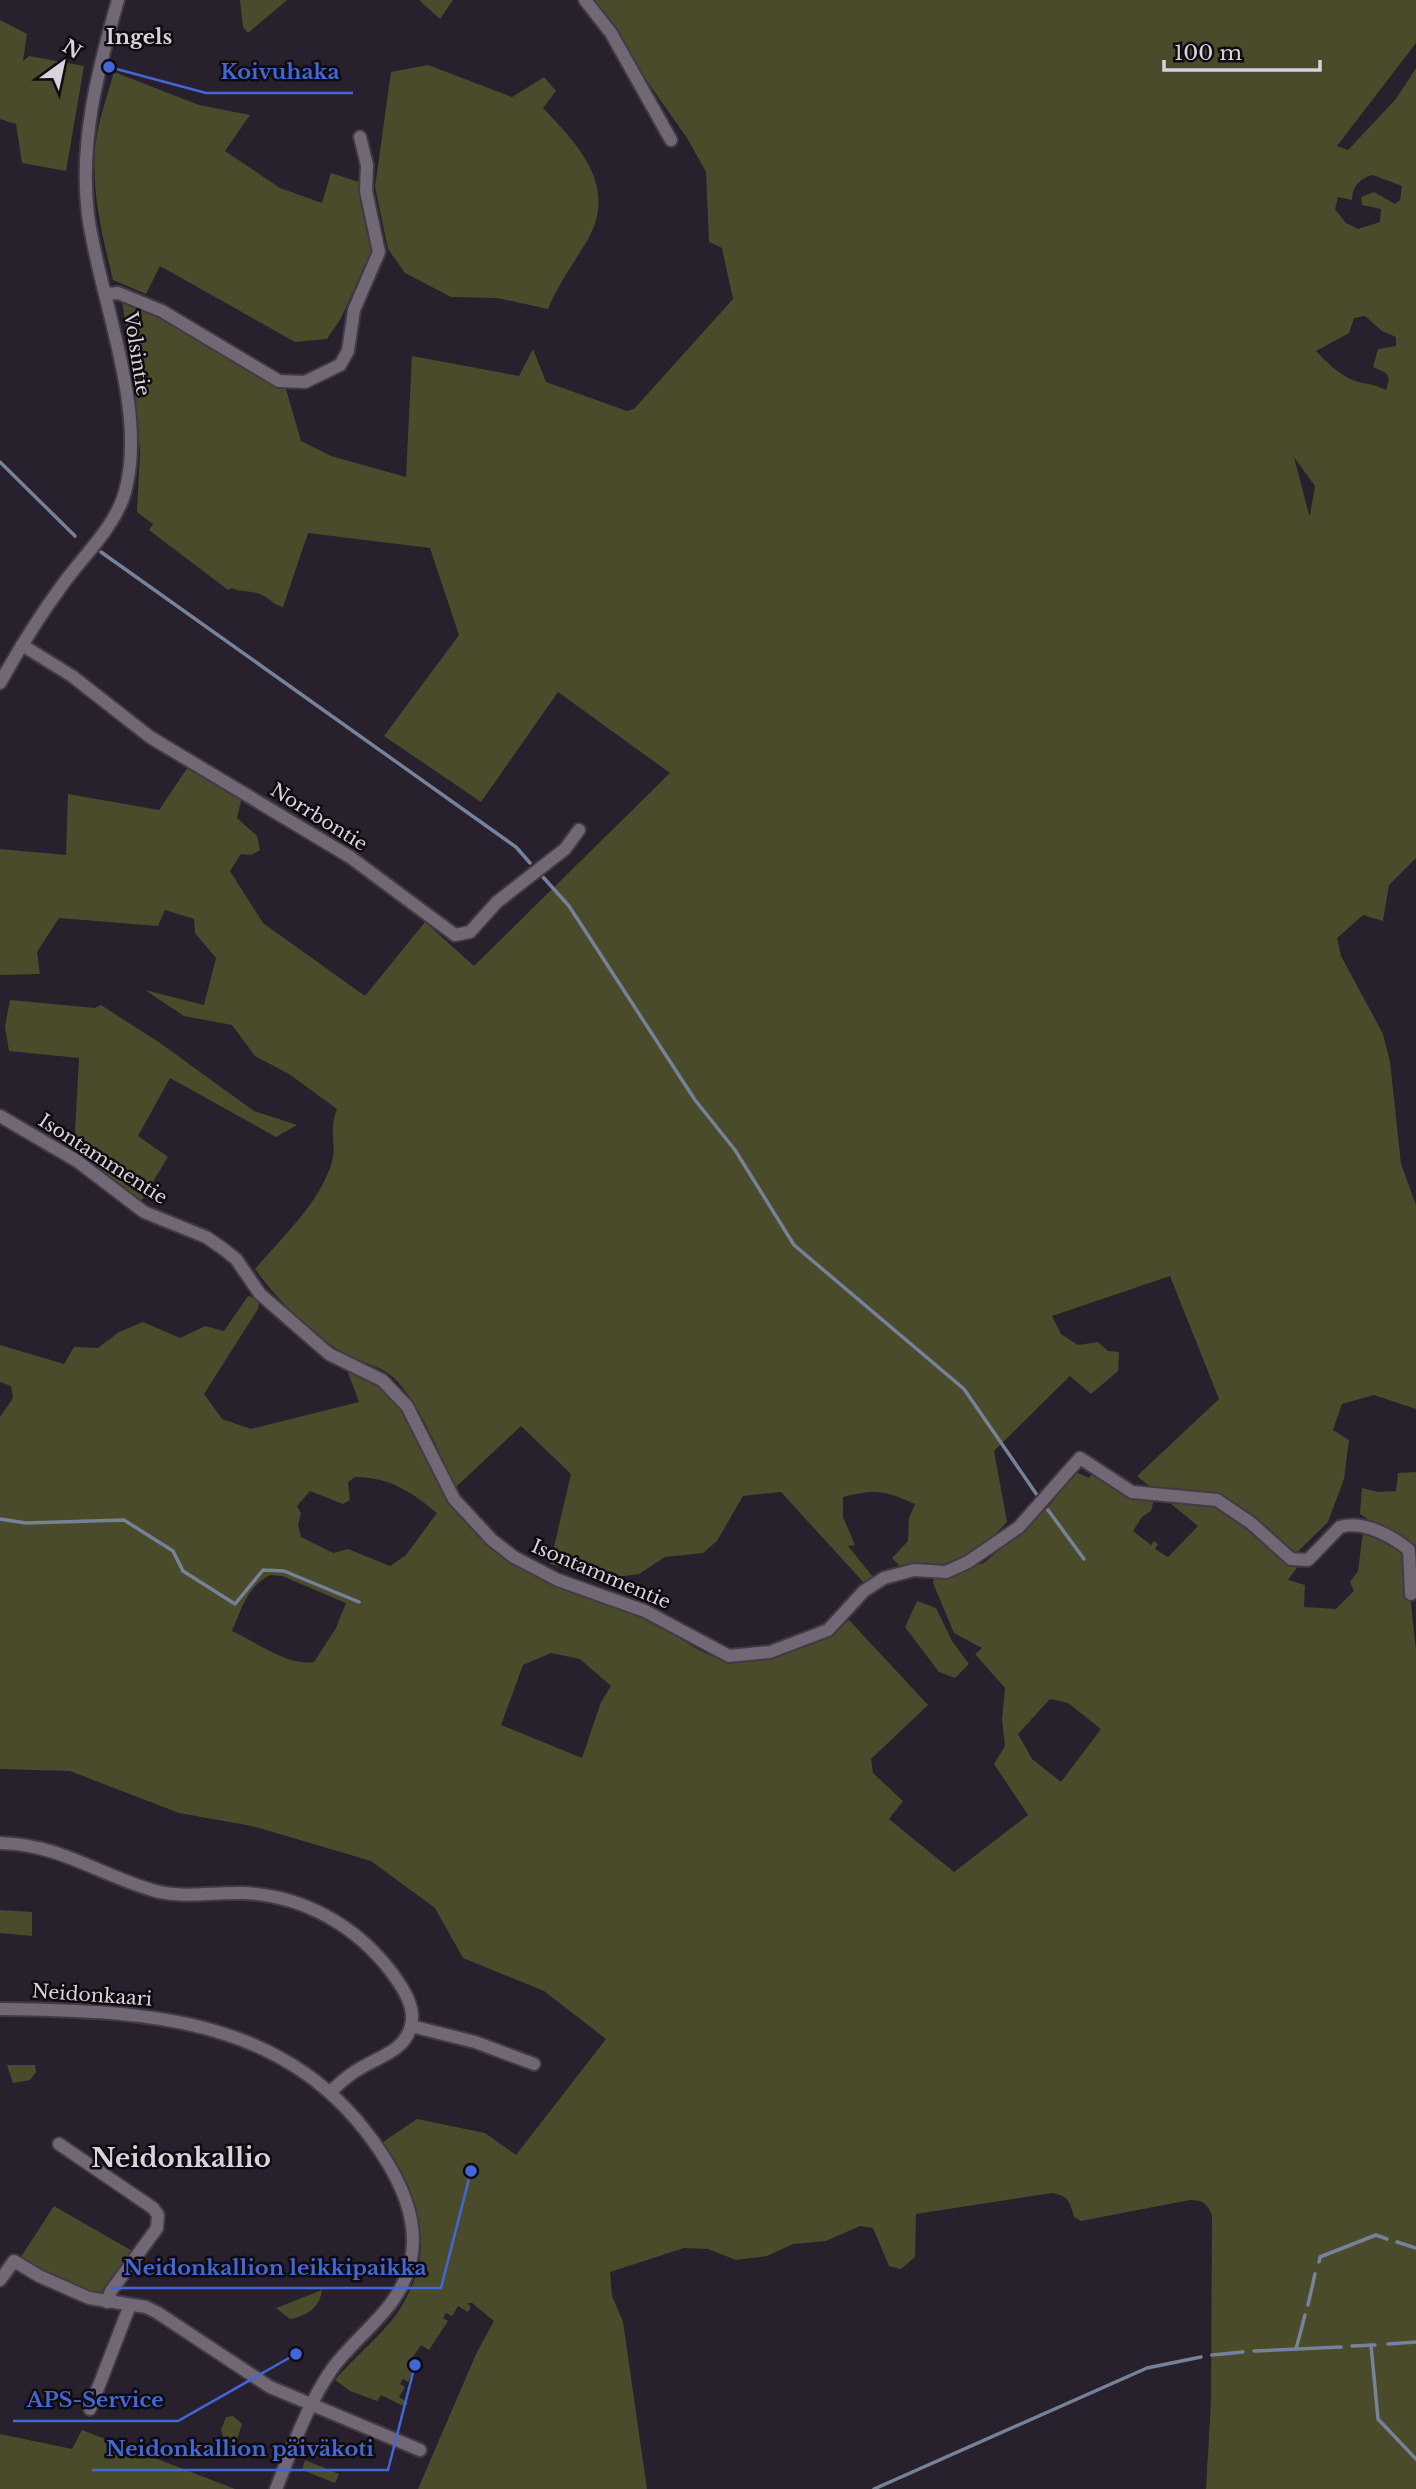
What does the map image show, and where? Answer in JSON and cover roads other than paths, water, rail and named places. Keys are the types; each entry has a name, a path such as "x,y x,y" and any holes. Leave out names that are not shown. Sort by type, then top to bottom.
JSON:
{"street":[{"name":"Volsintie","path":"0,683 61,585 111,521 122,501 129,475 130,435 123,374 88,215 86,156 96,91 118,0"},
{"path":"585,0 611,33 671,140"},
{"path":"107,294 118,293 162,311 279,381 305,382 335,368 345,358 351,319 379,252 366,191 367,165 360,137"},
{"name":"Norrbontie","path":"22,646 72,676 150,737 350,857 456,935 470,932 497,902 565,849 579,831"},
{"name":"Isontammentie","path":"0,1116 77,1161 144,1212 206,1237 222,1248 236,1259 260,1294 329,1354 382,1380 407,1406 454,1499 492,1540 513,1557 547,1575 645,1611 729,1656 770,1652 821,1633 839,1620 864,1591 884,1578 914,1570 946,1572 968,1562 1019,1527 1080,1458 1132,1492 1217,1500 1251,1523 1291,1559 1308,1560 1340,1527 1347,1525 1382,1534 1409,1550 1411,1594"},
{"path":"0,1843 50,1850 80,1859 153,1891 197,1895 264,1895 320,1912 352,1932 379,1956 408,2000 412,2014 411,2026 397,2048 347,2077 330,2092"},
{"name":"Neidonkaari","path":"0,2009 119,2011 205,2027 272,2053 330,2092 355,2117 387,2162 406,2203 413,2249 404,2282 394,2301 340,2358 311,2404 276,2489"},
{"path":"411,2026 475,2042 534,2064"},
{"path":"59,2144 153,2208 158,2215 157,2228 111,2291 107,2302"},
{"path":"0,2280 14,2261 72,2292 158,2313 247,2374 419,2450"},
{"path":"90,2409 131,2305"}],"waterway":[{"path":"0,462 75,536"},
{"path":"101,552 516,847 530,863"},
{"path":"543,877 569,906 695,1100 735,1150 794,1245 964,1389 1037,1495"},
{"path":"1048,1510 1084,1559"},
{"path":"0,1519 26,1523 124,1520 173,1551 183,1571 235,1604 263,1570 284,1571 359,1602"},
{"path":"1319,2262 1320,2257 1376,2235 1387,2239"},
{"path":"1397,2242 1416,2248"},
{"path":"1308,2305 1315,2274"},
{"path":"1296,2349 1305,2315"},
{"path":"1388,2344 1416,2342"},
{"path":"1371,2345 1378,2419 1416,2459"},
{"path":"1352,2346 1375,2345"},
{"path":"1254,2351 1341,2347"},
{"path":"1212,2355 1243,2352"},
{"path":"874,2489 1147,2368 1201,2357"}],"place":[{"name":"Koivuhaka","path":"109,67"},
{"name":"Neidonkallion leikkipaikka","path":"471,2171"},
{"name":"APS-Service","path":"296,2354"},
{"name":"Neidonkallion päiväkoti","path":"415,2365"}],"district":[{"name":"Ingels","path":"139,37"},
{"name":"Neidonkallio","path":"181,2158"}]}
